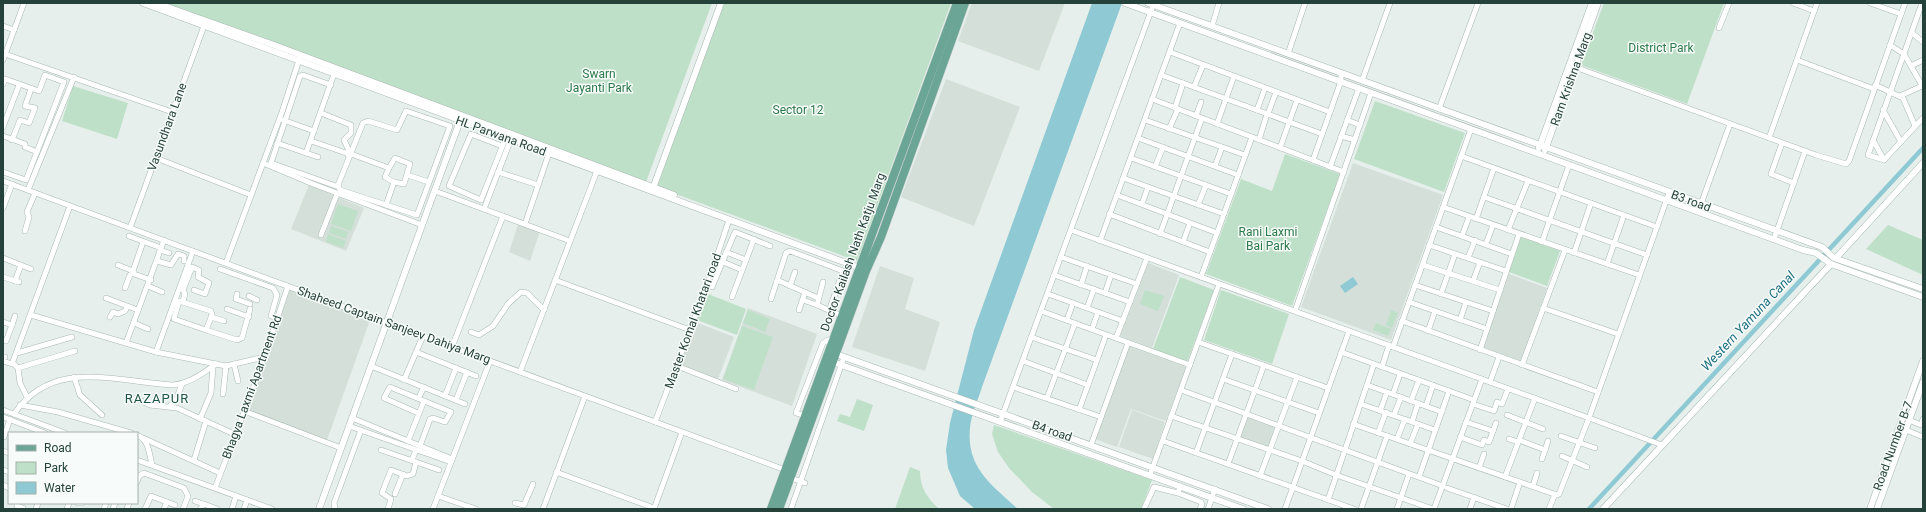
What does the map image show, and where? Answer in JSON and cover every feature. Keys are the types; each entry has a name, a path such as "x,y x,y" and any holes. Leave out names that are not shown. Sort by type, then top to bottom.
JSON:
{"main road":[{"name":"Doctor Kailash Nath Katju Marg","path":"771,509 790,474 837,360 882,221 957,3"},
{"name":"Doctor Kailash Nath Katju Marg","path":"779,509 805,416 860,266 882,221 965,3"}],"street":[{"path":"3,60 24,3"},
{"name":"HL Parwana Road","path":"143,3 204,26 300,58 334,74 453,118 461,118 509,138 597,171 651,188 729,220 860,266"},
{"path":"156,3 860,266"},
{"path":"651,188 717,3"},
{"path":"651,188 721,3"},
{"name":"B3 road","path":"1125,3 1569,165 1816,253 1829,263"},
{"path":"1212,26 1219,3"},
{"path":"1288,54 1305,3"},
{"path":"1362,81 1390,3"},
{"path":"1439,109 1478,3"},
{"name":"Ram Krishna Marg","path":"1540,154 1572,66 1592,3"},
{"name":"Ram Krishna Marg","path":"1572,66 1598,3"},
{"path":"1719,28 1729,3"},
{"path":"1793,3 1814,11"},
{"path":"1769,138 1817,3"},
{"path":"1870,3 1901,14"},
{"path":"1572,66 1842,164 1847,163 1905,3"},
{"path":"1884,160 1868,155 1922,3"},
{"path":"1000,422 1151,12 1152,4"},
{"name":"B3 road","path":"1152,4 1776,232 1822,247 1835,258"},
{"path":"1100,241 1180,23"},
{"path":"3,26 14,30"},
{"name":"Vasundhara Lane","path":"130,228 204,26"},
{"path":"1912,33 1923,42"},
{"path":"1890,45 1904,54 1922,86 1900,96"},
{"path":"1170,52 1330,112"},
{"path":"5,54 172,112"},
{"path":"226,263 300,58"},
{"path":"1797,60 1874,87 1890,91 1900,96 1905,100 1915,126"},
{"path":"1911,66 1923,60"},
{"path":"1194,87 1203,65"},
{"path":"1313,160 1341,81 1341,73"},
{"path":"306,153 334,74"},
{"path":"3,84 5,79 39,91 45,75 64,82 26,180 3,172"},
{"path":"330,85 303,75 300,76 271,160 271,164 336,186"},
{"path":"1161,75 1322,134"},
{"path":"1217,124 1234,76"},
{"path":"28,190 74,78"},
{"path":"1170,128 1183,83"},
{"path":"3,127 19,85"},
{"path":"1257,110 1265,88"},
{"path":"1330,166 1359,88"},
{"path":"12,140 20,120 29,123 34,108 25,106 31,89"},
{"path":"1259,140 1276,92"},
{"path":"1295,311 1372,93"},
{"path":"1152,99 1344,172"},
{"path":"1280,148 1297,100"},
{"path":"1196,116 1201,102"},
{"path":"1884,110 1901,142"},
{"path":"321,235 336,186 366,121 397,130 404,113 408,111 450,126"},
{"path":"321,113 350,124 352,130 344,140 350,154 339,188 417,215 423,222"},
{"path":"51,116 57,119"},
{"path":"417,215 453,118"},
{"path":"319,509 461,118"},
{"path":"1160,234 1202,118"},
{"path":"1884,160 1923,118"},
{"path":"279,119 314,131"},
{"path":"1145,120 1245,155"},
{"path":"1347,120 1360,125"},
{"path":"1701,204 1730,124"},
{"path":"1382,366 1402,321 1471,129"},
{"path":"502,146 471,134 449,186 482,200 502,146 509,138"},
{"path":"3,136 25,144 25,147 37,152"},
{"path":"1341,136 1355,140"},
{"path":"1201,277 1252,137"},
{"path":"484,209 509,138"},
{"path":"1138,138 1238,175"},
{"path":"1873,140 1884,160"},
{"path":"311,141 389,168"},
{"path":"277,143 318,157"},
{"path":"1782,143 1771,174 1794,182"},
{"path":"1155,167 1163,147"},
{"path":"1215,166 1222,147"},
{"path":"1774,239 1805,151"},
{"path":"525,224 549,153"},
{"path":"1461,156 1657,227"},
{"path":"156,158 251,195"},
{"path":"395,158 410,164 403,184 385,178 389,168 395,158"},
{"path":"1130,158 1231,194"},
{"path":"263,163 335,193 423,222"},
{"path":"1923,163 1835,258 1923,289"},
{"path":"1542,242 1569,165"},
{"path":"1476,219 1494,168"},
{"path":"520,372 597,171"},
{"path":"498,172 538,185"},
{"path":"407,175 429,182"},
{"path":"1123,178 1224,214"},
{"path":"1508,230 1528,180"},
{"name":"Shaheed Captain Sanjeev Dahiya Marg","path":"3,181 682,432 790,474 803,482"},
{"path":"386,205 394,182"},
{"path":"3,208 12,184"},
{"path":"1198,205 1206,185"},
{"path":"1142,204 1148,187"},
{"path":"435,191 570,241"},
{"path":"1354,424 1555,494 1559,494 1589,418 1669,192"},
{"path":"25,231 29,217 27,212 35,193"},
{"path":"1117,195 1217,233"},
{"path":"1484,197 1647,255"},
{"path":"1574,253 1591,204"},
{"path":"12,364 70,206"},
{"path":"1443,207 1639,275"},
{"path":"1110,214 1210,252"},
{"path":"1606,264 1624,215"},
{"path":"452,347 503,216"},
{"path":"1462,236 1469,216"},
{"name":"Master Komal Khatari road","path":"655,422 677,366 729,220"},
{"path":"1183,242 1190,223"},
{"path":"1486,244 1493,225"},
{"path":"1436,227 1512,254"},
{"path":"1071,230 1660,444"},
{"path":"712,288 735,232 770,246"},
{"path":"1480,350 1519,234"},
{"path":"129,236 161,249 169,254"},
{"path":"732,297 754,239"},
{"path":"126,343 151,280 164,240"},
{"path":"1468,258 1475,240"},
{"path":"125,288 130,275 133,272 143,242"},
{"path":"1430,245 1506,271"},
{"path":"1522,365 1565,250"},
{"path":"156,352 193,251"},
{"path":"771,299 788,251 843,271 829,311"},
{"path":"726,252 746,260"},
{"path":"157,261 171,265 178,254 184,256 184,261"},
{"path":"1441,294 1455,254"},
{"path":"716,256 742,270"},
{"path":"1061,257 1137,284"},
{"path":"3,258 31,269"},
{"path":"1116,338 1147,258"},
{"path":"1473,281 1480,262"},
{"path":"1603,509 1660,444 1829,263 1923,297"},
{"path":"118,265 151,280"},
{"path":"1422,265 1500,290"},
{"path":"3,277 17,282 21,266"},
{"path":"1081,285 1087,266"},
{"path":"183,301 185,294 183,290 192,268 199,270 198,277 209,283 205,294 194,290"},
{"path":"220,269 275,289 277,295 271,316 277,318"},
{"path":"790,286 795,272"},
{"path":"1105,293 1112,275"},
{"path":"1054,276 1130,302"},
{"path":"555,280 690,330"},
{"path":"777,280 818,298"},
{"path":"817,305 823,282"},
{"path":"1150,475 1219,284"},
{"path":"1415,285 1493,311"},
{"path":"148,286 162,292"},
{"name":"Bhagya Laxmi Apartment Rd","path":"215,488 264,357 288,286"},
{"path":"1087,308 1094,289"},
{"path":"471,332 479,336 488,331 520,292 527,293 544,310"},
{"path":"799,310 805,292"},
{"path":"237,294 236,299 251,306"},
{"path":"1048,294 1123,321"},
{"path":"206,330 212,313 208,310 183,301 178,302 174,319 206,330 239,340 242,338 251,306 256,299 249,296"},
{"path":"106,298 138,310"},
{"path":"803,300 842,316"},
{"path":"1409,302 1486,330"},
{"path":"1460,320 1466,302"},
{"path":"1067,320 1073,303"},
{"path":"110,317 113,312 119,314 125,312 127,307"},
{"path":"1543,308 1618,334"},
{"path":"226,309 249,317"},
{"path":"1041,311 1190,365"},
{"path":"1428,331 1435,311"},
{"path":"1092,329 1098,312"},
{"path":"31,314 156,352 214,365 226,366 264,357"},
{"path":"3,340 7,340 15,316"},
{"path":"211,317 224,321"},
{"path":"1402,321 1598,392"},
{"path":"3,322 12,325"},
{"path":"134,323 148,328"},
{"path":"1047,398 1075,323"},
{"path":"1285,509 1349,331"},
{"path":"1079,410 1106,335"},
{"path":"404,380 423,336"},
{"path":"17,353 72,337"},
{"path":"1032,338 1097,360"},
{"path":"1198,342 1328,388"},
{"path":"1091,445 1128,343"},
{"path":"18,368 75,351"},
{"path":"416,352 476,376"},
{"path":"1341,352 1449,391 1494,411 1497,402 1502,404 1508,389"},
{"path":"1196,453 1232,354"},
{"name":"B4 road","path":"837,360 844,357 1268,509"},
{"path":"1490,382 1499,357"},
{"path":"4,358 18,368 20,383 27,397"},
{"path":"791,509 803,482 837,360"},
{"name":"B4 road","path":"837,360 939,400 1243,509"},
{"path":"433,509 490,361"},
{"name":"Road Number B-7","path":"1870,509 1923,361"},
{"path":"1023,362 1088,385"},
{"path":"234,364 238,381"},
{"path":"1328,500 1374,364"},
{"path":"14,414 27,397 48,384 74,377 103,378 163,384 182,384 196,378 214,365"},
{"path":"200,419 211,393 214,365"},
{"path":"223,394 226,366"},
{"path":"371,366 465,404"},
{"path":"677,366 736,389"},
{"path":"1228,464 1264,366"},
{"path":"445,396 456,368"},
{"path":"456,400 467,372"},
{"path":"1393,394 1400,374"},
{"path":"74,377 80,395 102,415"},
{"path":"1260,476 1297,377"},
{"path":"1223,379 1319,413"},
{"path":"1171,416 1237,440 1302,461 1336,475 1433,509 1445,487 1460,437 1482,379"},
{"path":"1411,401 1419,380"},
{"name":"Road Number B-7","path":"1877,509 1923,382"},
{"path":"170,406 176,400 182,384"},
{"path":"1367,385 1442,412"},
{"path":"1426,406 1433,385"},
{"path":"388,509 391,499 382,493 391,470 407,476 412,474 418,448 430,419 433,418 445,422 451,412 390,387 384,398 418,413"},
{"path":"420,395 424,387"},
{"path":"1013,387 1101,417"},
{"path":"1181,390 1507,509"},
{"path":"1419,477 1449,391"},
{"path":"1378,433 1387,392"},
{"path":"543,509 585,396"},
{"path":"1394,415 1400,397"},
{"path":"135,398 150,406 170,406 234,434"},
{"path":"1506,477 1535,398"},
{"path":"408,441 424,401"},
{"path":"1412,422 1418,403"},
{"path":"1360,404 1436,430"},
{"path":"20,405 58,412 128,432"},
{"path":"3,410 62,432"},
{"path":"244,411 341,448"},
{"path":"1507,415 1543,429"},
{"path":"3,417 42,432"},
{"path":"352,418 408,441 418,448"},
{"path":"5,438 10,419"},
{"path":"1398,439 1405,419"},
{"path":"1909,420 1922,425 1923,419"},
{"path":"194,460 206,421"},
{"path":"1466,422 1493,432"},
{"path":"1460,437 1482,445 1484,440 1489,442 1496,423"},
{"path":"1410,444 1418,424"},
{"path":"1901,425 1906,430 1923,437"},
{"path":"349,426 451,460"},
{"path":"335,509 334,503 361,430"},
{"path":"556,472 654,509 682,432"},
{"path":"138,436 220,473"},
{"path":"1361,509 1387,436"},
{"path":"1561,436 1595,448"},
{"path":"143,438 147,443 152,465"},
{"path":"1509,439 1545,450"},
{"path":"1163,441 1354,509"},
{"path":"1542,460 1548,441"},
{"path":"381,450 439,470"},
{"path":"1479,468 1484,454"},
{"path":"1562,456 1587,466"},
{"path":"138,460 272,509"},
{"path":"138,479 139,476 144,473 184,488 187,491 188,496 183,509"},
{"path":"1533,486 1537,473"},
{"path":"395,494 403,474"},
{"path":"1397,509 1409,474"},
{"path":"1510,509 1520,482"},
{"path":"515,503 524,506 533,484"},
{"path":"1178,493 1180,486"},
{"path":"1144,509 1154,487 1178,493 1201,502 1200,509"},
{"path":"1208,509 1215,490"},
{"path":"1549,509 1555,494"},
{"path":"145,509 150,496 175,505"},
{"path":"232,509 236,496"},
{"path":"438,496 476,509"},
{"path":"1470,509 1474,497"},
{"path":"244,509 247,500"},
{"path":"195,501 201,506 217,509"},
{"path":"164,509 167,502"}],"shaded area":[{"path":"972,3 1065,3 1039,71 958,41"},
{"path":"946,79 1020,107 974,226 901,197"},
{"path":"1353,163 1443,195 1391,340 1301,307"},
{"path":"309,185 364,208 346,251 291,229"},
{"path":"519,222 540,231 530,261 509,252"},
{"path":"1148,263 1179,275 1152,348 1120,336"},
{"path":"880,266 914,278 905,309 940,322 925,371 852,347"},
{"path":"1509,274 1547,288 1521,361 1483,347"},
{"path":"290,290 370,320 327,440 246,410"},
{"path":"748,308 817,334 792,406 722,380"},
{"path":"695,322 734,337 718,379 679,365"},
{"path":"1128,346 1186,367 1166,421 1131,409 1117,447 1095,439"},
{"path":"1132,410 1165,422 1153,459 1119,447"},
{"path":"1247,417 1275,427 1268,448 1240,438"}],"green space":[{"name":"Swarn Jayanti Park","path":"166,3 712,3 646,182"},
{"name":"Sector 12","path":"723,3 951,3 857,261 657,187"},
{"name":"District Park","path":"1604,3 1724,3 1687,104 1581,65"},
{"path":"73,86 128,103 117,139 62,121"},
{"path":"1375,101 1465,133 1444,192 1354,159"},
{"name":"Rani Laxmi Bai Park","path":"1285,154 1340,174 1292,306 1206,274 1241,179 1272,191"},
{"path":"338,204 358,211 351,231 331,224"},
{"path":"1888,225 1923,240 1923,275 1866,249"},
{"path":"331,226 348,232 346,239 329,233"},
{"path":"328,234 346,241 343,248 326,242"},
{"path":"1521,237 1560,251 1547,286 1509,272"},
{"path":"1180,277 1214,290 1187,362 1153,349"},
{"path":"1145,290 1164,296 1158,311 1140,304"},
{"path":"1221,290 1289,314 1272,364 1204,340"},
{"path":"708,294 746,309 737,335 697,320"},
{"path":"748,310 770,319 765,332 743,323"},
{"path":"1391,310 1398,313 1392,328 1386,325"},
{"path":"1376,323 1391,329 1388,336 1373,330"},
{"path":"742,326 773,337 754,390 723,379"},
{"path":"857,399 873,405 864,431 837,421 840,414 850,417"},
{"path":"994,425 1152,480 1141,509 1054,509 1032,492 1009,468 998,452 992,434"},
{"path":"910,467 920,471 921,482 925,492 939,509 895,509"}],"water":[{"path":"1092,3 1122,3 982,387 973,413 970,428 972,454 977,465 990,483 1018,509 975,509 960,496 948,468 946,450 950,423 974,330"},
{"path":"1353,277 1358,284 1345,293 1340,286"}],"waterway":[{"name":"Western Yamuna Canal","path":"1589,509 1923,148"}],"district":[{"name":"RAZAPUR","path":"157,398"}]}
